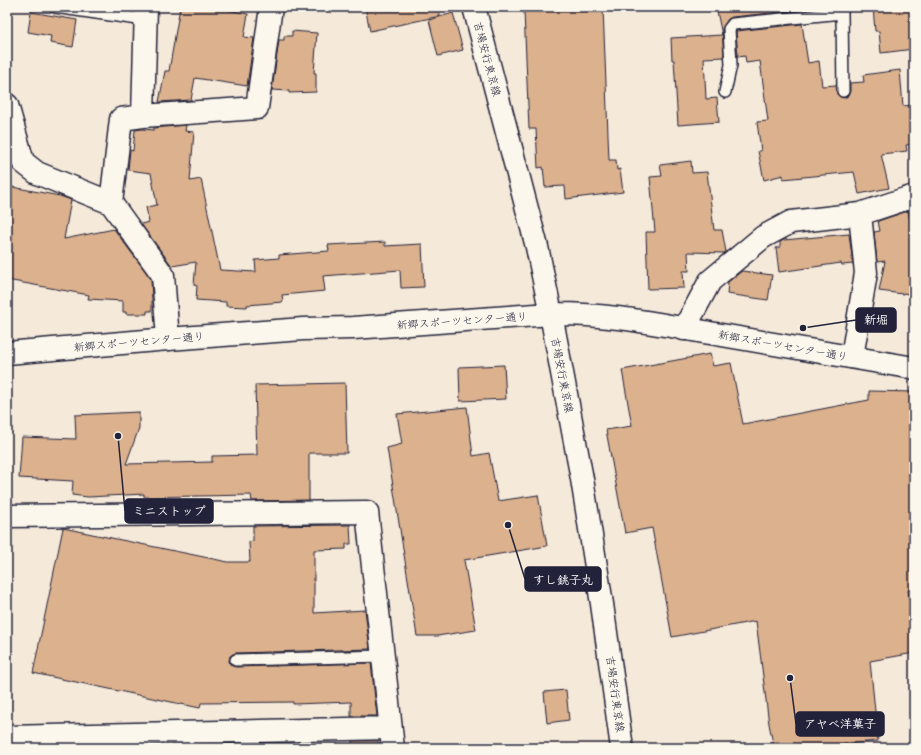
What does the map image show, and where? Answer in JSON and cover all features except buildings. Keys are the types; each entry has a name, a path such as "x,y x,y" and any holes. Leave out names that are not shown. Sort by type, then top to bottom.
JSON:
{"street":[{"path":"111,203 121,119 143,116 257,108 271,7"},
{"name":"吉場安行東京線","path":"474,7 537,246 551,314 582,479 602,604 622,748"},
{"path":"143,116 146,14"},
{"path":"7,105 23,162 37,173 111,203 163,275 168,339"},
{"path":"684,329 710,281 763,237 791,222 860,214 914,196"},
{"path":"852,357 866,273 860,214"},
{"name":"新郷スポーツセンター通り","path":"7,353 295,330 353,328 551,314 574,314 600,316 684,329 914,368"},
{"path":"7,516 366,512 392,738 7,737"}],"lane":[{"path":"55,7 146,14"},
{"path":"726,92 731,65 729,29 733,24 843,10 843,91"},
{"path":"236,660 383,656"}],"place":[{"name":"新堀","path":"803,328"},
{"name":"ミニストップ","path":"118,436"},
{"name":"すし銚子丸","path":"508,525"},
{"name":"アヤベ洋菓子","path":"790,678"}]}
